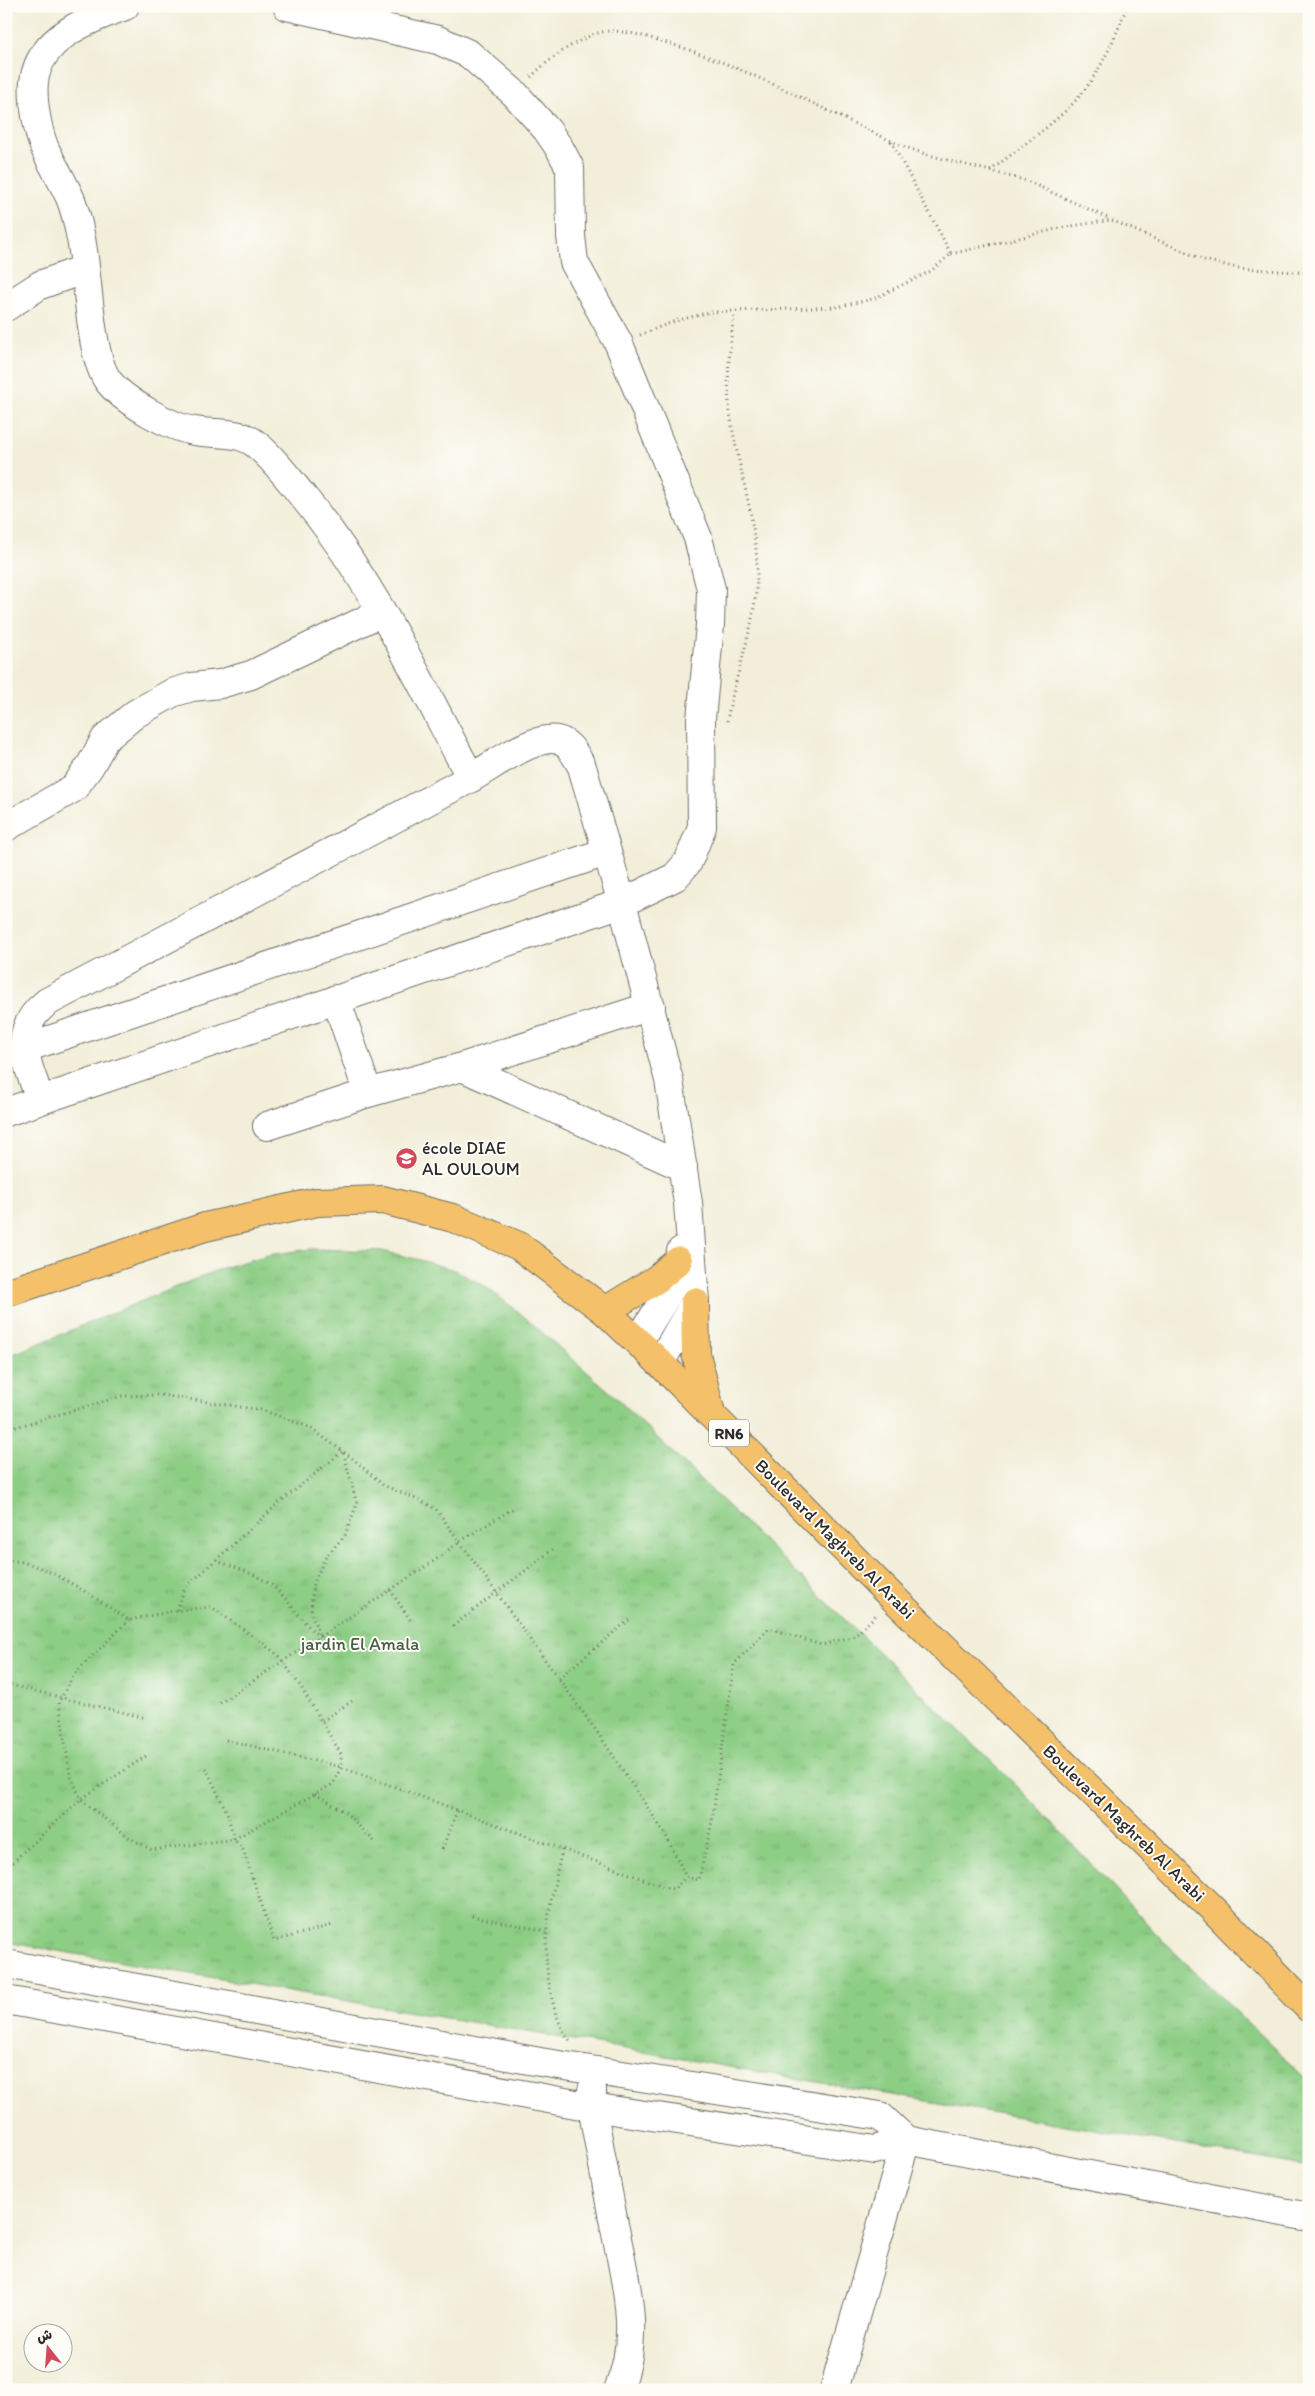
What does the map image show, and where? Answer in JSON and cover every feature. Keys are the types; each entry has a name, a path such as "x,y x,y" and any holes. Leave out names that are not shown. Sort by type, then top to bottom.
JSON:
{"main road":[{"name":"Boulevard Maghreb Al Arabi","path":"6,1293 205,1227 317,1202 383,1200 453,1218 518,1246 605,1311 660,1363 894,1598 1215,1911 1309,2008"},
{"path":"605,1311 657,1279 678,1261"},
{"path":"695,1302 696,1354 711,1415"}],"street":[{"path":"126,6 85,20 62,36 48,50 40,64 34,82 35,107 45,149 72,202 81,237 96,347 108,380 119,391 164,422 179,428 240,435 256,444 273,460 316,511 382,612 471,778"},
{"path":"6,1112 336,998 622,903 675,877 688,862 702,826 701,719 710,625 711,589 698,538 619,344 574,262 571,236 570,168 560,149 546,130 515,94 470,54 438,40 288,6"},
{"path":"6,307 40,285 85,269"},
{"path":"6,827 74,788 90,766 105,739 135,714 172,693 192,687 220,684 251,675 382,612"},
{"path":"15,1052 34,1013 46,1002 471,778 529,745 543,739 562,741 573,752 582,767 622,903 651,1006 669,1080 683,1167 690,1218 695,1302 660,1363"},
{"path":"15,1052 606,852"},
{"path":"336,998 368,1093"},
{"path":"267,1126 368,1093 462,1067 651,1006"},
{"path":"15,1052 40,1100"},
{"path":"462,1067 683,1167"},
{"path":"638,1342 667,1295 690,1218"},
{"path":"6,1964 540,2062 880,2116 906,2140"},
{"path":"6,2000 320,2059 592,2107 875,2150 906,2140 1309,2217"},
{"path":"320,2059 328,2022"},
{"path":"592,2069 592,2107 626,2274 629,2310 630,2350 618,2390"},
{"path":"834,2390 906,2140"}],"path":[{"path":"990,172 1063,114 1080,95 1112,47 1127,6"},
{"path":"515,94 543,64 569,47 610,31 642,36 704,56 765,80 890,141 917,152 1027,181 1204,260 1238,268 1309,273"},
{"path":"890,141 951,254"},
{"path":"619,344 675,321 710,312 734,313 836,308 873,299 931,271 951,254 1064,227 1111,220"},
{"path":"727,723 732,694 750,632 757,568 753,536 730,418 728,391 734,313"},
{"path":"6,1430 122,1396 161,1395 262,1410 309,1427 343,1451 383,1485 421,1501 436,1510 495,1594 559,1678 665,1834 686,1877"},
{"path":"176,1610 185,1588 217,1562 280,1503 343,1451"},
{"path":"320,1637 312,1614 314,1585 325,1558 345,1536 357,1504 343,1451"},
{"path":"220,1703 459,1542 514,1508"},
{"path":"453,1626 556,1547"},
{"path":"6,1561 16,1560 51,1572 129,1620"},
{"path":"217,1562 248,1572 271,1585 291,1606 307,1627 320,1637"},
{"path":"390,1590 411,1621"},
{"path":"686,1877 699,1880 712,1821 734,1664 769,1628 821,1645 855,1636 894,1598"},
{"path":"211,1607 261,1642 282,1661 322,1721 341,1754 341,1768 333,1784 234,1839 152,1850 130,1838 81,1799 70,1775 59,1702 74,1674 129,1620 176,1610 211,1607"},
{"path":"559,1678 629,1620"},
{"path":"6,1684 62,1696 146,1718"},
{"path":"322,1721 352,1702"},
{"path":"226,1740 341,1768 562,1850 674,1889 686,1877"},
{"path":"6,1870 81,1799 150,1754"},
{"path":"206,1768 228,1815 234,1839 243,1850 274,1941 332,1925"},
{"path":"315,1794 345,1812 374,1841"},
{"path":"442,1849 457,1811"},
{"path":"562,1850 546,1931 546,1972 554,2010 565,2035 592,2069"},
{"path":"472,1916 546,1931"}],"green space":[{"name":"jardin El Amala","path":"311,1249 382,1251 454,1270 483,1285 521,1314 611,1393 1030,1799 1167,1945 1309,2082 1309,2167 6,1942 6,1357 222,1268 268,1255"}],"place":[{"name":"école DIAE AL OULOUM","path":"406,1158"}]}
